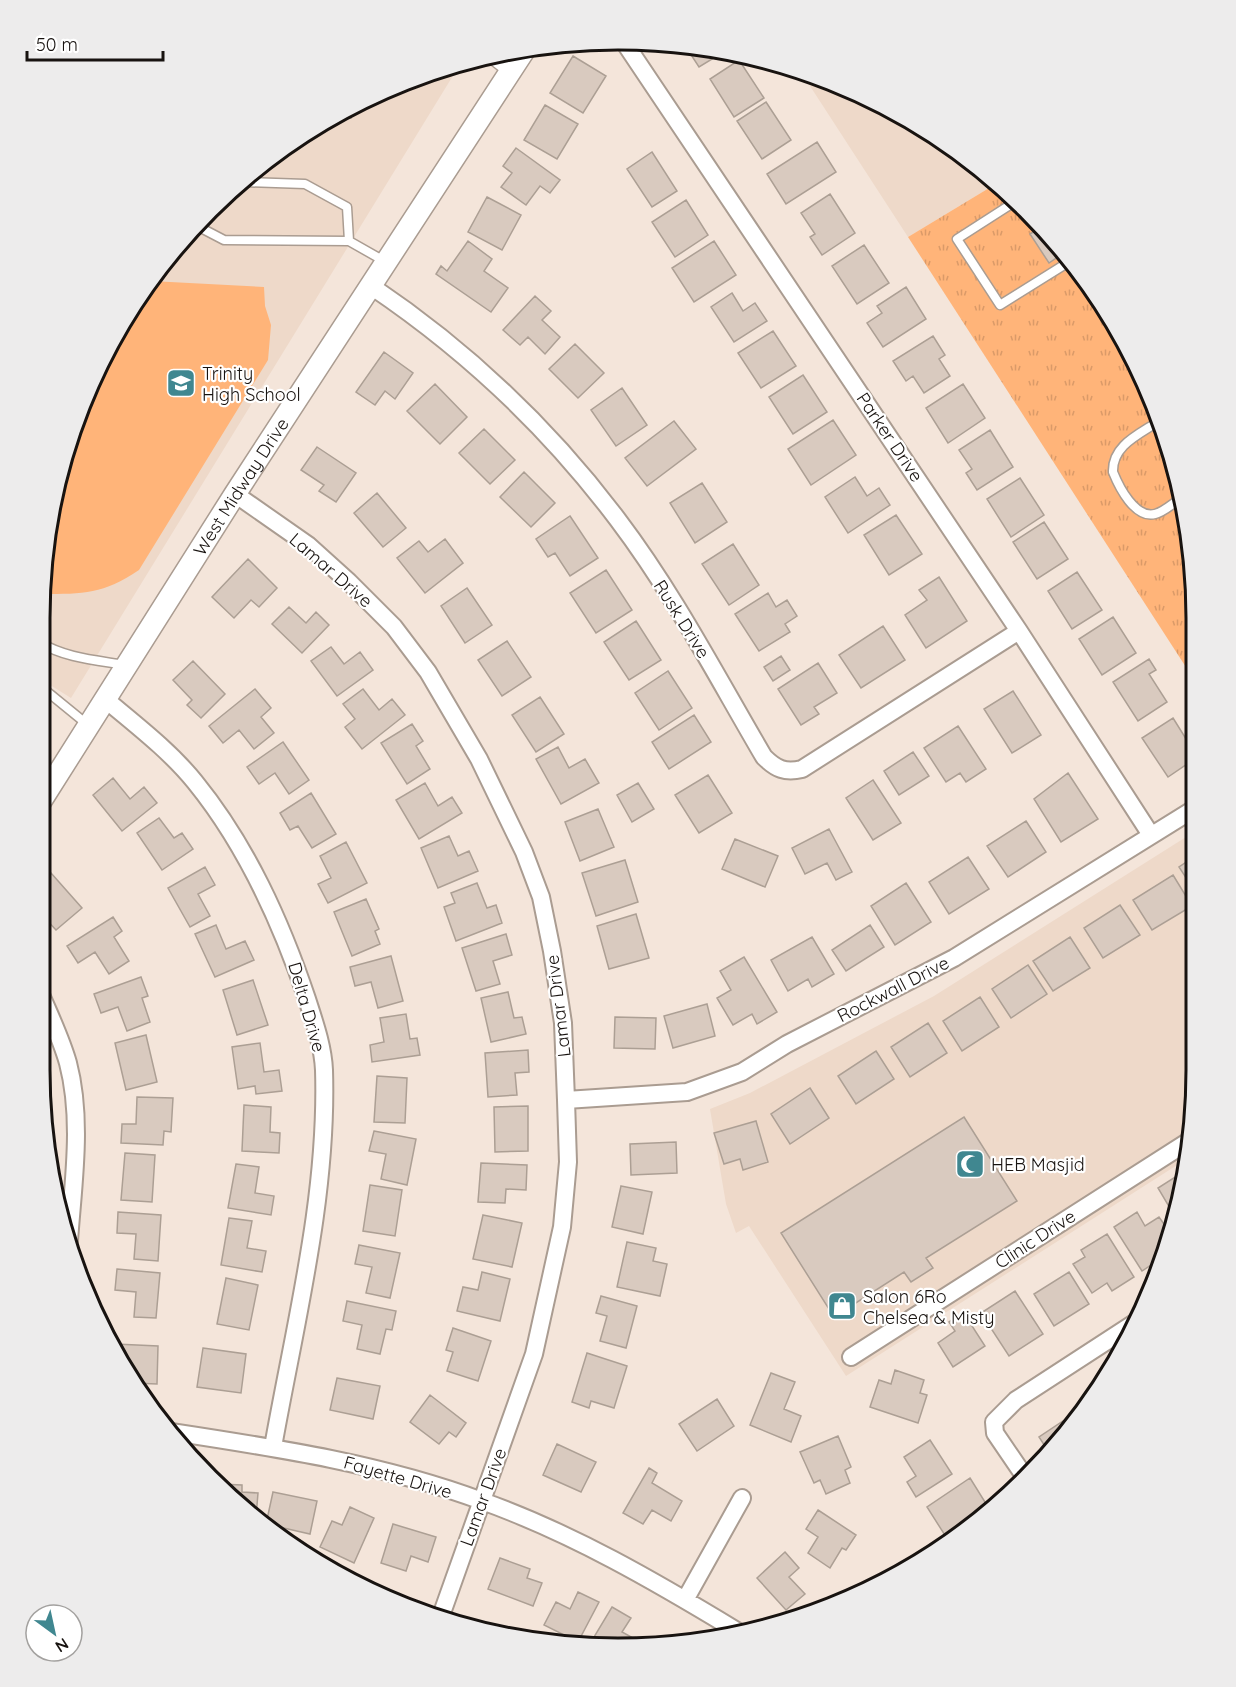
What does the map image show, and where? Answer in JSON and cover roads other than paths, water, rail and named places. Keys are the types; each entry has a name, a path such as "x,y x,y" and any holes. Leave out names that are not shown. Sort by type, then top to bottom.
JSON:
{"street":[{"name":"Parker Drive","path":"630,50 1019,631 1152,835"},
{"name":"West Midway Drive","path":"50,786 235,494 519,58"},
{"name":"Rusk Drive","path":"371,286 462,352 573,463 619,521 688,624 764,757 774,767 790,771 802,769 1019,631"},
{"name":"Lamar Drive","path":"235,494 308,545 394,627 428,672 479,759 524,852 541,897 564,1023 568,1162 562,1227 534,1354 443,1610"},
{"name":"Delta Drive","path":"105,699 157,744 194,781 222,819 281,925 315,1024 324,1067 321,1181 273,1447"},
{"name":"Rockwall Drive","path":"566,1100 687,1092 742,1072 787,1044 954,958 1186,814"},
{"path":"50,1018 68,1063 73,1093 75,1141 70,1220"},
{"name":"Clinic Drive","path":"851,1357 1182,1146"},
{"path":"1021,1470 995,1433 994,1422 1016,1400 1122,1331"},
{"name":"Fayette Drive","path":"181,1433 339,1460 482,1501 544,1527 685,1600 730,1627"},
{"path":"685,1600 742,1498"}],"lane":[{"path":"495,63 509,74"},
{"path":"253,182 305,184 347,207 349,241"},
{"path":"1009,206 957,239 1000,305 1063,265"},
{"path":"204,229 224,240 349,241 386,262"},
{"path":"1153,426 1121,447 1113,465 1113,472 1138,510 1146,514 1156,514 1175,502"},
{"path":"50,648 71,656 126,665"},
{"path":"50,694 88,725"}],"place":[{"name":"Trinity High School","path":"181,383"},
{"name":"HEB Masjid","path":"970,1164"},
{"name":"Salon 6Ro Chelsea & Misty","path":"842,1306"}]}
